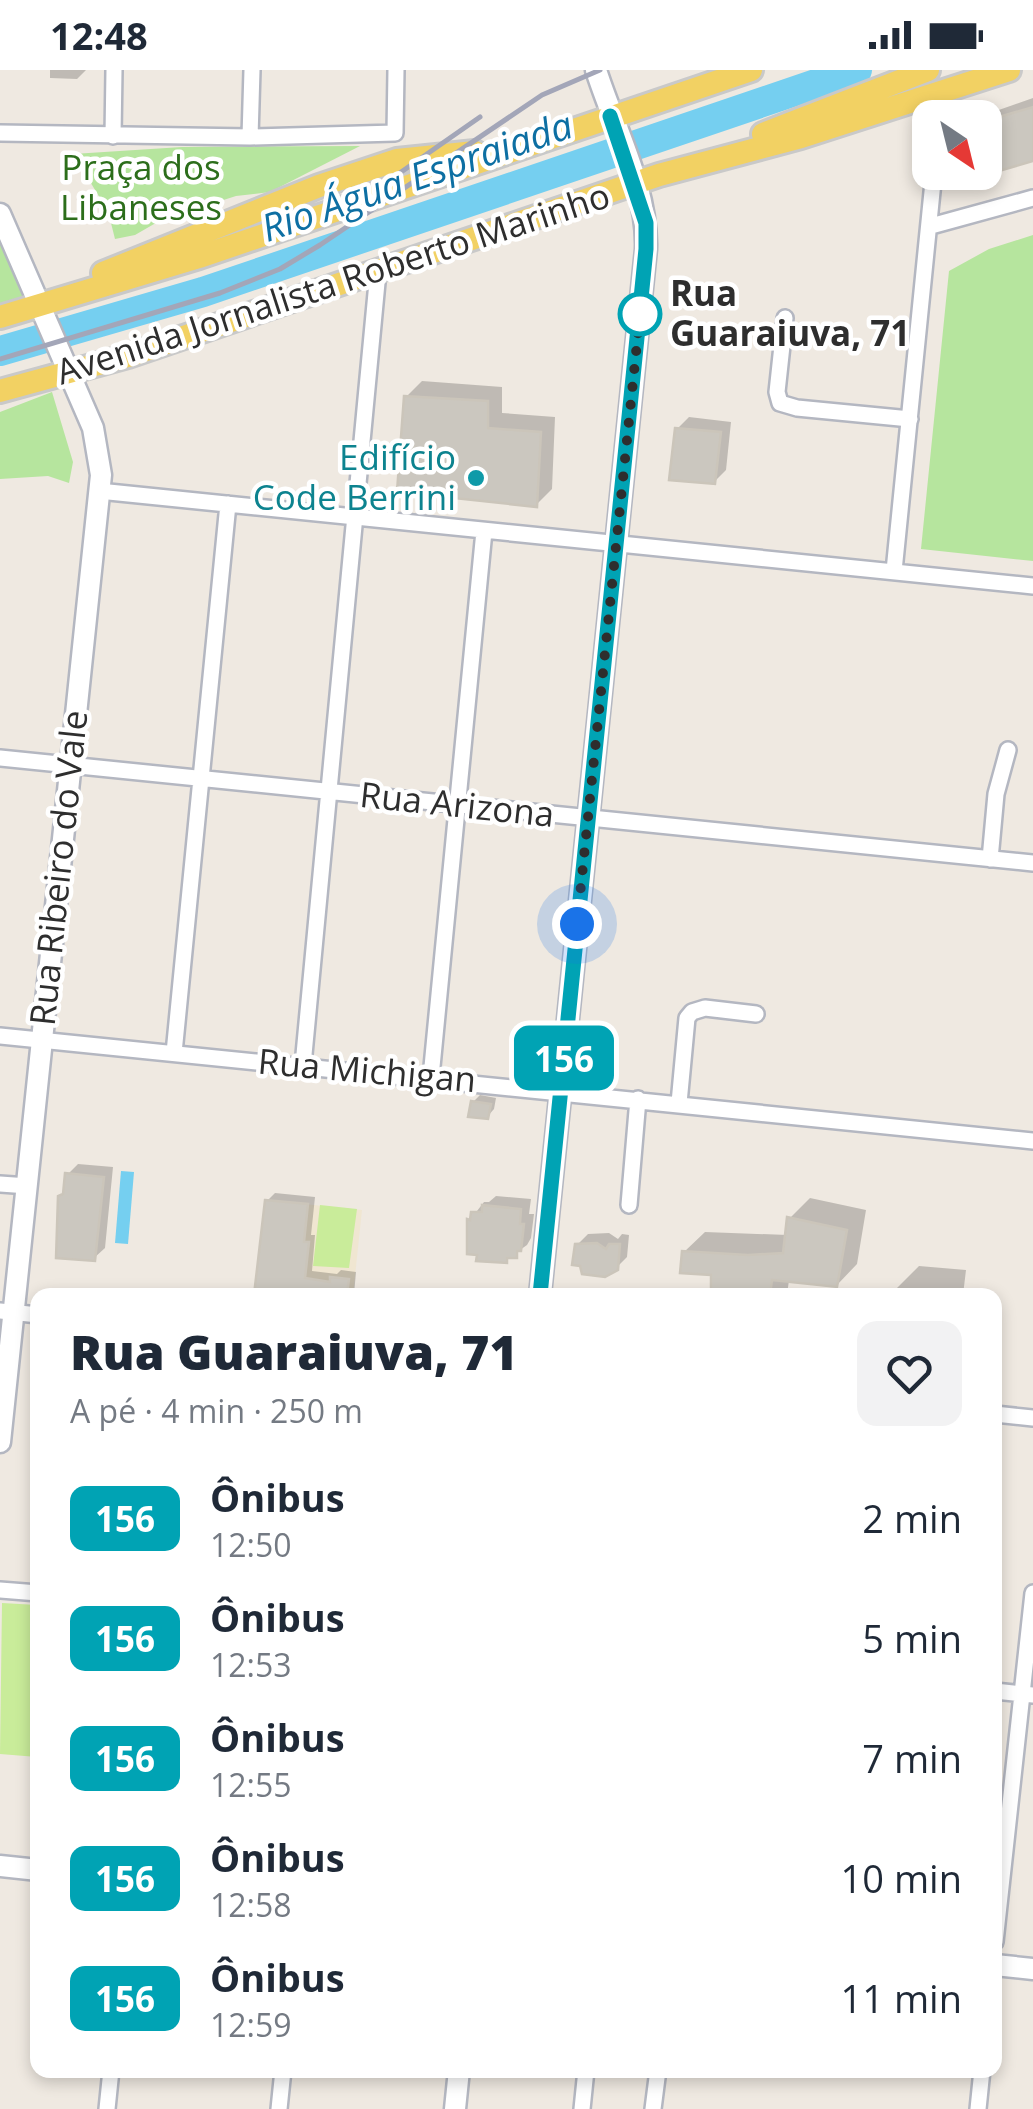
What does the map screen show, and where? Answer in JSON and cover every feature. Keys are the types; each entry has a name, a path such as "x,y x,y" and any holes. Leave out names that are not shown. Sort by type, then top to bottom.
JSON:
{"main road":[{"name":"Avenida Jornalista Roberto Marinho","path":"0,317 43,314 518,148 614,125 750,70"},
{"path":"689,165 928,70"},
{"name":"Avenida Jornalista Roberto Marinho","path":"0,391 64,365 378,272 632,175 689,165 801,136 1009,70"}],"street":[{"path":"113,136 114,70"},
{"path":"250,137 252,70"},
{"path":"0,134 250,137 395,133 396,70"},
{"path":"541,1288 646,249 646,223 596,70"},
{"path":"939,92 939,100"},
{"path":"894,571 933,190"},
{"path":"931,226 1033,198"},
{"name":"Rua Ribeiro do Vale","path":"0,214 93,428 100,455 28,1186 7,1312 0,1442"},
{"path":"303,1065 378,272"},
{"path":"785,318 780,403 910,419"},
{"path":"99,490 1033,586"},
{"path":"174,1053 228,504"},
{"path":"431,1077 484,531"},
{"path":"990,858 996,794 1008,750"},
{"name":"Rua Arizona","path":"0,758 1033,863"},
{"path":"679,1103 688,1018 692,1012 704,1008 756,1014"},
{"name":"Rua Michigan","path":"0,1036 561,1090 1033,1141"},
{"path":"629,1206 638,1099"},
{"path":"0,1184 28,1186"},
{"path":"1002,1415 1033,1418"},
{"path":"0,1590 30,1592"},
{"path":"1002,1889 1028,1694 1033,1593"},
{"path":"1002,1692 1028,1694"},
{"path":"0,1866 30,1869"},
{"path":"1002,1966 1033,1969"},
{"path":"107,2109 110,2078"},
{"path":"279,2109 283,2078"},
{"path":"455,2109 458,2078"},
{"path":"582,2109 585,2078"},
{"path":"654,2109 657,2078"},
{"path":"978,2109 981,2078"}],"shaded area":[{"path":"265,1200 362,1210 354,1288 255,1288"}],"green space":[{"name":"Praça dos Libaneses","path":"360,146 270,192 236,196 115,239 108,211 73,154 182,147"},
{"path":"0,217 38,304 0,315"},
{"path":"1033,235 1033,561 921,549 949,271 989,249"},
{"path":"52,392 73,462 69,483 48,476 0,479 0,412"},
{"path":"320,1205 357,1209 349,1268 313,1266"},
{"path":"2,1603 30,1605 30,1756 0,1754"}],"water":[{"path":"121,1171 134,1172 128,1244 115,1243"}],"building":[{"path":"1033,107 1033,161 1002,170 1002,116"},
{"path":"404,396 488,401 488,428 541,432 537,507 397,492"},
{"path":"675,428 721,432 715,484 669,480"},
{"path":"471,1101 491,1104 488,1119 468,1117"},
{"path":"65,1173 104,1177 95,1261 56,1258 58,1196 63,1194"},
{"path":"265,1200 308,1204 305,1278 330,1282 330,1277 349,1279 348,1288 255,1288"},
{"path":"482,1205 521,1209 520,1224 524,1224 517,1258 507,1258 507,1263 476,1261 477,1255 467,1254 467,1219 470,1220 471,1212 482,1212"},
{"path":"787,1217 847,1230 837,1287 772,1280 771,1288 711,1288 711,1275 680,1273 682,1251 783,1253"},
{"path":"597,1243 606,1249 609,1244 620,1244 618,1270 605,1277 582,1274 580,1266 572,1265 575,1244"}],"waterway":[{"name":"Rio Água Espraiada","path":"0,351 203,292 857,70"}],"railway":[{"path":"0,359 220,293 280,269 542,95 600,70"},
{"path":"394,177 480,117"}],"bus line":[{"name":"156","path":"541,1288 646,249 646,223 636,184 610,116"}],"place":[{"name":"Rua Guaraiuva, 71","path":"640,314"},
{"name":"Edifício Code Berrini","path":"476,478"}],"route":[{"path":"577,924 640,314"}]}
